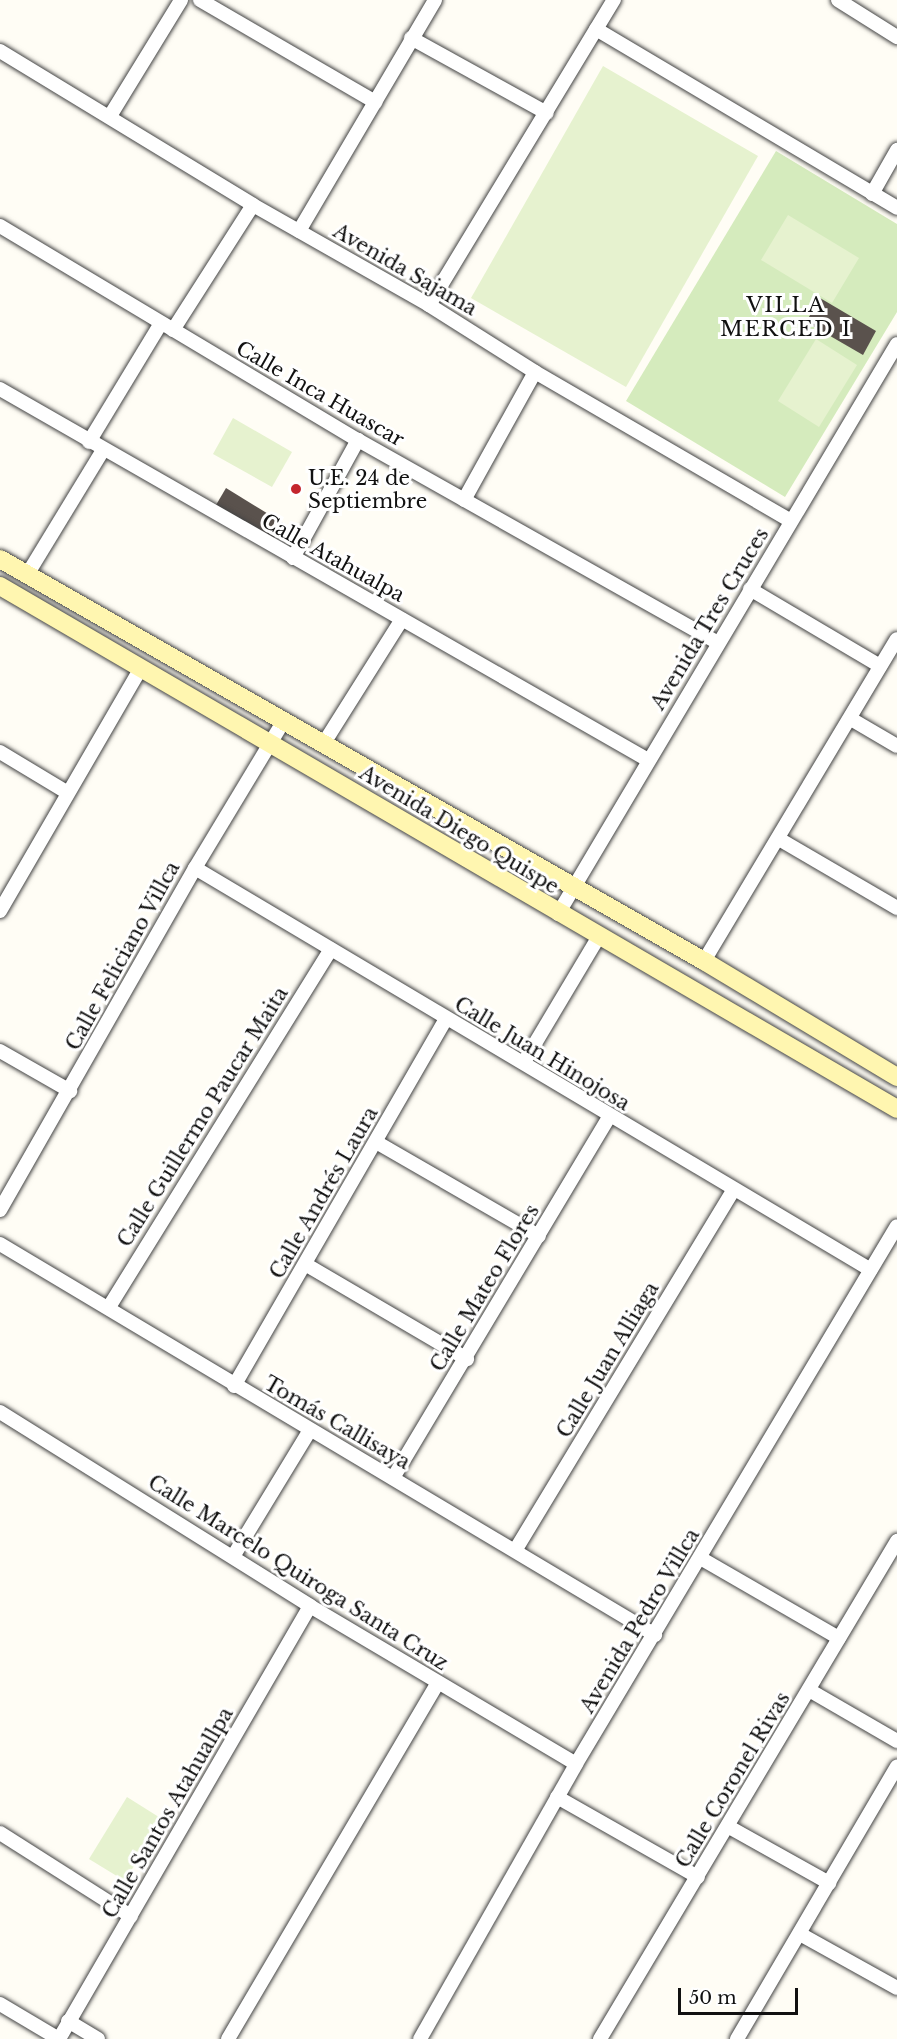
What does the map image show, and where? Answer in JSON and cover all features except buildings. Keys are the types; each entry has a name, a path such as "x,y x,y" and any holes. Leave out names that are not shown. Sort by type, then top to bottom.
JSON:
{"street":[{"path":"110,116 181,0"},
{"path":"200,0 375,102"},
{"path":"299,231 435,0"},
{"path":"429,305 614,0"},
{"path":"838,0 897,37"},
{"path":"596,29 897,208"},
{"path":"411,38 547,113"},
{"name":"Avenida Sajama","path":"0,51 253,205 429,305 535,372 791,521"},
{"path":"872,194 897,150"},
{"path":"89,442 253,205"},
{"name":"Calle Inca Huascar","path":"0,226 358,440 718,643"},
{"name":"Avenida Tres Cruces","path":"558,915 897,344"},
{"path":"464,500 535,372"},
{"name":"Calle Atahualpa","path":"0,389 648,760"},
{"path":"292,558 358,440"},
{"path":"27,575 103,450"},
{"name":"Avenida Diego Quispe","path":"0,559 705,961 897,1077"},
{"name":"Avenida Diego Quispe","path":"0,586 558,915 599,936 897,1109"},
{"path":"750,589 880,666"},
{"path":"324,743 402,619"},
{"path":"705,961 897,639"},
{"path":"0,911 141,668"},
{"path":"851,719 897,746"},
{"name":"Calle Feliciano Villca","path":"0,1210 70,1091 195,868 283,722"},
{"path":"0,752 68,793"},
{"path":"779,839 897,908"},
{"name":"Calle Juan Hinojosa","path":"195,868 446,1019 525,1062 609,1117 733,1191 871,1270"},
{"path":"525,1062 599,936"},
{"name":"Calle Guillermo Paucar Maita","path":"109,1307 331,949"},
{"name":"Calle Andrés Laura","path":"234,1386 446,1019"},
{"path":"0,1051 70,1091"},
{"name":"Calle Mateo Flores","path":"393,1478 467,1359 609,1117"},
{"path":"376,1142 538,1236"},
{"name":"Calle Juan Alliaga","path":"516,1549 733,1191"},
{"name":"Avenida Pedro Villca","path":"420,2039 576,1764 702,1558 897,1226"},
{"name":"Tomás Callisaya","path":"0,1244 109,1307 234,1386 516,1549 655,1635"},
{"path":"305,1264 467,1359"},
{"name":"Calle Marcelo Quiroga Santa Cruz","path":"0,1412 234,1555 310,1606 576,1764"},
{"path":"234,1555 310,1430"},
{"name":"Calle Coronel Rivas","path":"600,2039 729,1827 897,1540"},
{"path":"702,1558 839,1638"},
{"name":"Calle Santos Atahuallpa","path":"59,2039 310,1606"},
{"path":"228,2039 438,1683"},
{"path":"809,1690 897,1741"},
{"path":"737,2039 897,1766"},
{"path":"557,1797 698,1877"},
{"path":"729,1827 829,1883"},
{"path":"0,1833 131,1916"},
{"path":"800,1934 897,1988"},
{"path":"0,2004 59,2039"},
{"path":"68,2021 98,2039"}],"green space":[{"path":"603,66 758,156 626,387 471,298"},
{"path":"776,151 897,224 897,312 785,497 626,401"},
{"path":"788,215 859,258 832,303 761,260"},
{"path":"816,339 857,365 819,427 778,401"},
{"path":"233,418 292,452 272,487 213,454"},
{"path":"127,1797 162,1819 125,1881 89,1859"}],"place":[{"name":"U.E. 24 de Septiembre","path":"296,489"}],"district":[{"name":"VILLA MERCED I","path":"786,317"}]}
